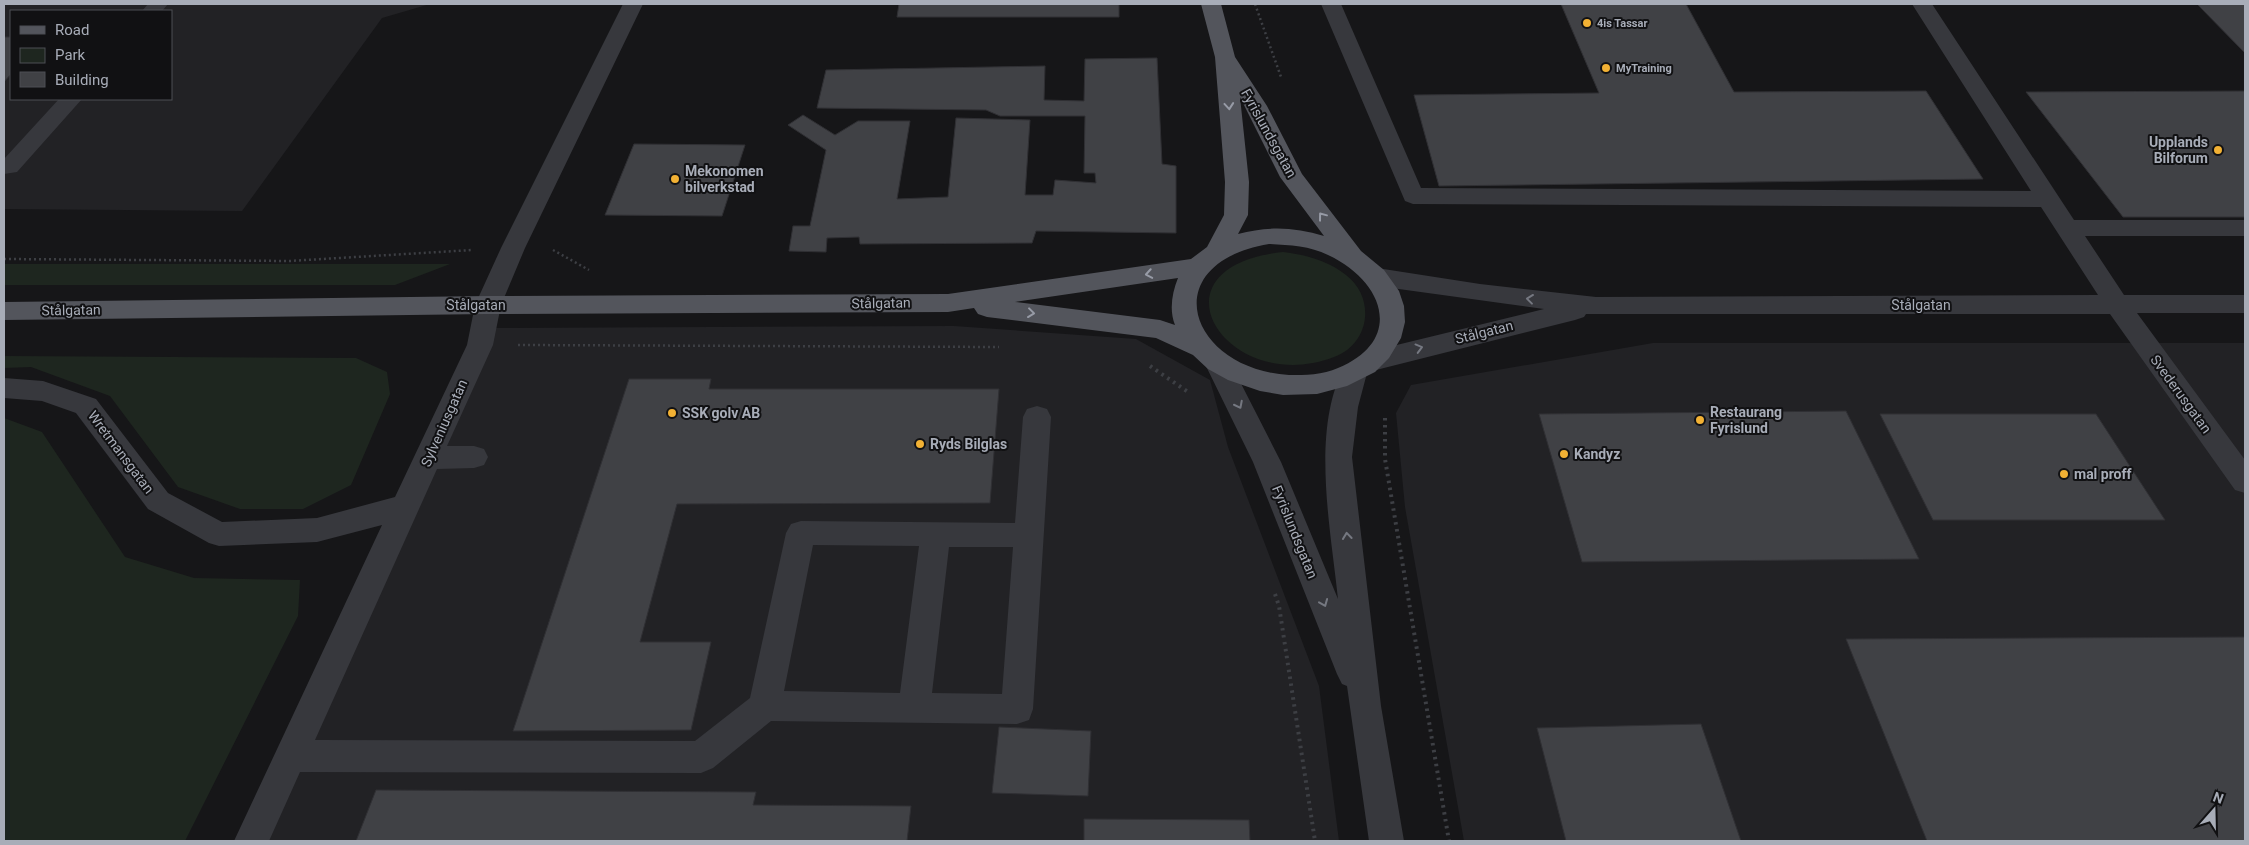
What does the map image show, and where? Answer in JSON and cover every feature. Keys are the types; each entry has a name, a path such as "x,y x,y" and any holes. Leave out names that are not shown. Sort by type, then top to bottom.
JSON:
{"main road":[{"name":"Fyrislundsgatan","path":"1211,4 1225,57 1237,182 1236,215 1217,251"},
{"name":"Fyrislundsgatan","path":"1225,57 1256,106 1292,177 1352,255"},
{"path":"1210,356 1188,329 1183,308 1186,286 1198,267 1217,251 1242,241 1269,236 1298,237 1326,244 1352,255 1377,277 1390,297 1393,320 1387,342 1363,367"},
{"name":"Stålgatan","path":"4,311 488,305 948,303 1198,267"},
{"name":"Stålgatan","path":"948,303 1160,330 1248,378 1285,385 1322,384 1363,367"}],"street":[{"name":"Sylveniusgatan","path":"250,841 407,506 480,345 488,305 513,248 633,4"},
{"path":"1331,4 1413,196 2048,200"},
{"name":"Svederusgatan","path":"1922,4 2117,305 2245,482"},
{"path":"4,167 9,167 70,100"},
{"path":"2067,228 2245,228"},
{"name":"Stålgatan","path":"1377,277 1480,293 1596,306 2245,304"},
{"name":"Stålgatan","path":"1363,367 1487,331 1596,306"},
{"name":"Fyrislundsgatan","path":"1210,356 1267,462 1365,706"},
{"name":"Fyrislundsgatan","path":"1363,367 1344,407 1338,457 1365,706 1386,841"},
{"name":"Wretmansgatan","path":"4,388 43,391 86,406 158,501 219,534 317,530 407,506"},
{"path":"290,756 701,757 765,706 1016,709 1037,417"},
{"path":"429,458 474,457"},
{"path":"765,706 801,532 1029,535"},
{"path":"914,708 936,533"}],"path":[{"path":"4,259 289,261 513,248 554,250 591,271"},
{"path":"480,345 1006,347"},
{"path":"1147,363 1187,390 1193,398"},
{"path":"1385,416 1385,460 1449,841"},
{"path":"1338,457 1385,460"},
{"path":"1273,587 1279,606 1315,841"}],"shaded area":[{"path":"4,4 430,4 382,18 242,211 4,209"},
{"path":"954,326 1136,339 1210,380 1228,447 1319,686 1339,841 251,841 487,328"},
{"path":"1653,343 2245,343 2245,841 1464,841 1405,507 1396,413 1411,385"}],"green space":[{"path":"1283,252 1324,262 1346,275 1356,285 1362,296 1365,320 1362,331 1346,351 1334,357 1295,365 1261,360 1234,346 1216,326 1209,303 1216,280 1240,262"},
{"path":"4,264 450,264 395,285 4,285"},
{"path":"4,356 356,358 387,372 390,394 351,485 303,509 240,509 178,487 110,396 31,367 4,368"},
{"path":"4,418 42,432 125,557 194,578 300,580 298,616 185,841 4,841"}],"building":[{"path":"899,4 1119,4 1119,17 897,17"},
{"path":"1561,4 1686,4 1734,92 1926,91 1983,179 1439,186 1414,95 1599,93"},
{"path":"2197,4 2245,4 2245,53"},
{"path":"4,37 10,37 10,75 4,82"},
{"path":"1157,58 1162,164 1176,166 1176,233 1036,231 1032,243 860,244 859,237 827,238 826,252 789,251 793,226 810,226 826,150 788,125 803,115 835,135 858,121 910,121 897,199 948,197 956,118 1030,120 1025,195 1053,195 1055,180 1096,183 1095,173 1084,173 1085,116 1000,116 986,110 817,108 826,70 1045,66 1044,100 1084,101 1085,59"},
{"path":"2245,91 2245,217 2123,217 2026,92"},
{"path":"634,144 745,145 722,216 605,215"},
{"path":"629,379 711,379 709,389 999,389 990,503 677,504 640,642 711,642 691,730 513,731"},
{"path":"1846,411 1919,559 1582,562 1539,414"},
{"path":"1880,414 2096,414 2165,520 1933,520"},
{"path":"2245,637 2245,841 1927,841 1846,639"},
{"path":"1701,724 1741,841 1566,841 1537,728"},
{"path":"999,727 1091,731 1088,796 992,793"},
{"path":"376,790 756,792 753,805 911,806 907,841 356,841"},
{"path":"1084,819 1249,820 1250,841 1084,841"}],"place":[{"name":"4is Tassar","path":"1587,23"},
{"name":"MyTraining","path":"1606,68"},
{"name":"Upplands Bilforum","path":"2218,150"},
{"name":"Mekonomen bilverkstad","path":"675,179"},
{"name":"SSK golv AB","path":"672,413"},
{"name":"Restaurang Fyrislund","path":"1700,420"},
{"name":"Ryds Bilglas","path":"920,444"},
{"name":"Kandyz","path":"1564,454"},
{"name":"mal proff","path":"2064,474"}]}
